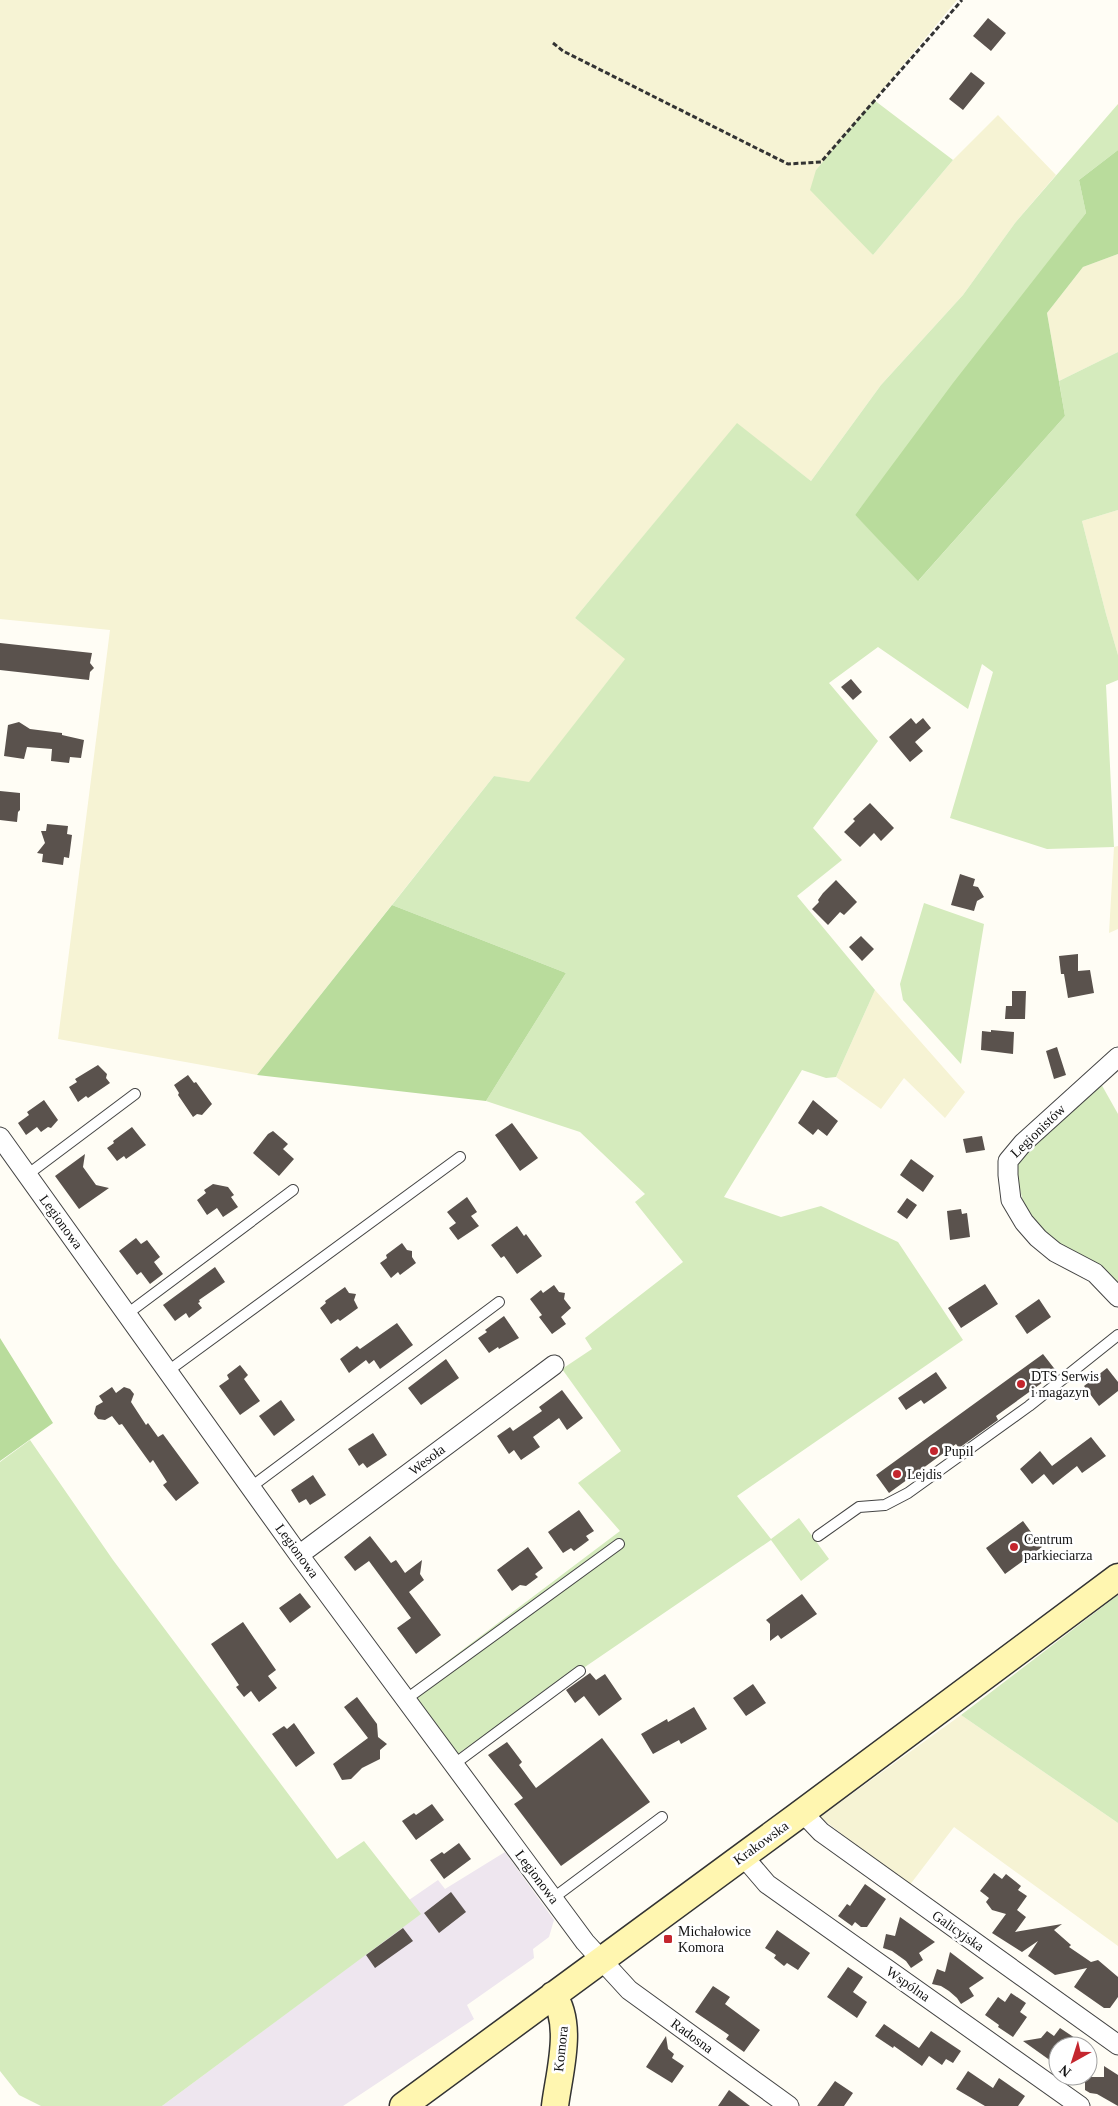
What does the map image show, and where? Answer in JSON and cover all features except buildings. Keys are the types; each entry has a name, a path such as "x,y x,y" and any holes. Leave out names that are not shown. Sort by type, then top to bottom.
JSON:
{"main road":[{"name":"Krakowska","path":"403,2106 1118,1577"},
{"name":"Komora","path":"553,1995 561,2008 565,2022 555,2106"}],"street":[{"name":"Legionistów","path":"1118,1057 1023,1143 1008,1161 1008,1175 1011,1200 1024,1222 1038,1238 1055,1252 1096,1273 1118,1297"},
{"name":"Legionowa","path":"0,1136 405,1700 552,1899 601,1960"},
{"name":"Wesoła","path":"300,1555 554,1365"},
{"name":"Galicyjska","path":"802,1812 821,1832 1118,2045"},
{"name":"Wspólna","path":"743,1856 767,1884 1080,2106"},
{"name":"Radosna","path":"601,1960 629,1990 789,2106"}],"lane":[{"path":"27,1175 135,1094"},
{"path":"168,1371 460,1157"},
{"path":"127,1314 293,1190"},
{"path":"251,1487 499,1302"},
{"path":"818,1536 859,1507 885,1505 908,1493 1028,1406 1118,1335"},
{"path":"405,1700 619,1544"},
{"path":"453,1765 580,1670"},
{"path":"552,1899 662,1817"}],"path":[{"path":"553,43 563,51 788,164 821,162 962,0"}],"shaded area":[{"path":"0,0 957,0 816,170 873,255 953,160 998,115 1056,175 1015,223 963,295 881,385 811,481 737,424 575,618 626,658 529,783 494,776 257,1075 58,1039 110,630 0,619"},
{"path":"1118,254 1118,352 1059,381 1047,313 1083,267"},
{"path":"1118,510 1118,655 1082,521"},
{"path":"1118,846 1118,929 1109,933 1114,847"},
{"path":"875,990 965,1092 945,1118 904,1078 881,1109 836,1077"},
{"path":"961,1715 1118,1823 1118,1946 954,1827 909,1886 820,1817"},
{"path":"505,1852 554,1920 549,1937 533,1949 534,1958 467,2005 474,2019 343,2106 162,2106 420,1914 409,1900 438,1880 445,1889"}],"green space":[{"path":"874,100 953,160 873,255 810,190 816,170"},
{"path":"1118,104 1118,150 1079,180 1086,213 855,515 919,580 1065,416 1059,381 1118,352 1118,510 1082,521 1118,655 1118,680 1106,685 1114,847 1047,849 950,818 993,672 982,664 968,709 878,647 829,683 878,741 813,828 842,860 797,896 875,990 836,1077 826,1078 802,1070 724,1197 781,1217 821,1206 898,1242 963,1340 737,1496 771,1539 799,1518 829,1559 801,1581 771,1540 456,1755 408,1691 620,1531 578,1483 621,1451 562,1369 592,1349 585,1338 683,1262 635,1202 645,1194 580,1132 486,1101 566,973 392,905 494,776 529,782 625,659 575,618 737,423 811,481 881,385 963,295 1015,223"},
{"path":"1118,150 1118,254 1083,267 1047,313 1065,416 918,581 855,515 953,383 1086,213 1079,180"},
{"path":"924,903 984,924 961,1064 903,1000 900,984"},
{"path":"392,905 566,973 486,1101 257,1075"},
{"path":"1100,1082 1118,1114 1118,1282 1047,1237 1027,1216 1016,1175 1020,1156"},
{"path":"0,1338 53,1423 0,1461"},
{"path":"30,1440 113,1560 337,1859 364,1841 421,1914 162,2106 41,2106 19,2095 0,2071 0,1462"},
{"path":"1118,1595 1118,1823 961,1715"}],"place":[{"name":"DTS Serwis i magazyn","path":"1021,1384"},
{"name":"Pupil","path":"934,1451"},
{"name":"Lejdis","path":"897,1474"},
{"name":"Centrum parkieciarza","path":"1014,1547"},
{"name":"Michałowice Komora","path":"668,1939"}]}
